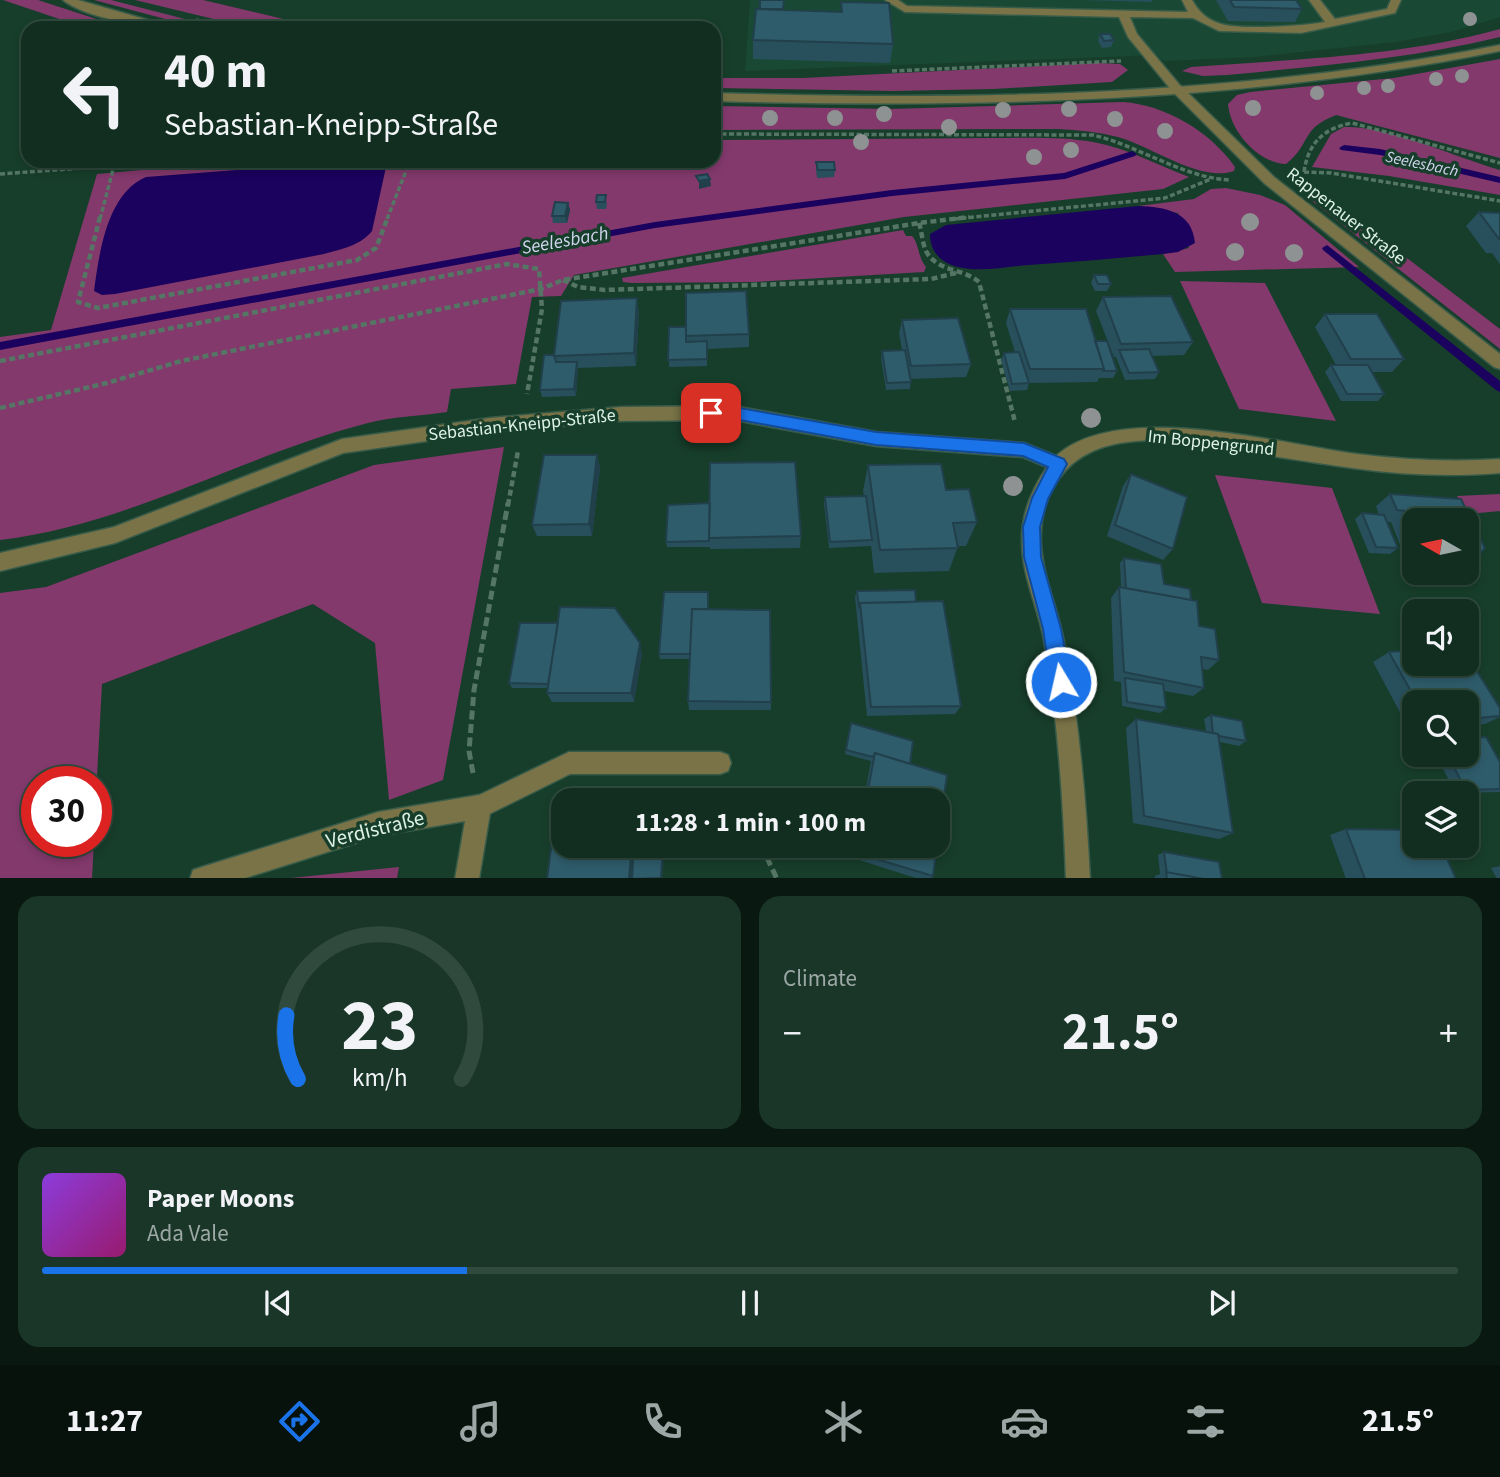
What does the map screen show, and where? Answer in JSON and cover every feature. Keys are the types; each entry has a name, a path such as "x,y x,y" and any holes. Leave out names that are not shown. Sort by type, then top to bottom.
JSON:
{"street":[{"path":"68,0 94,10 140,21"},
{"path":"890,0 905,9 1195,15 1219,28 1301,30 1391,11 1396,0"},
{"path":"1187,0 1195,15"},
{"path":"1314,0 1333,24"},
{"name":"Rappenauer Straße","path":"1123,14 1132,35 1154,64 1269,180 1500,363"},
{"path":"721,97 818,100 1028,98 1177,89 1322,77 1441,60 1500,48"},
{"name":"Sebastian-Kneipp-Straße","path":"0,562 115,535 342,446 523,423 621,414 734,413 876,439 1024,450 1058,464"},
{"name":"Im Boppengrund","path":"1077,878 1066,709 1052,629 1032,557 1032,527 1040,498 1058,464 1082,447 1122,435 1165,434 1358,462 1438,468 1500,466"},
{"name":"Verdistraße","path":"202,878 378,824 479,807 569,763 720,763"},
{"path":"467,878 479,807"}],"path":[{"path":"890,71 1089,61 1154,64"},
{"path":"1500,163 1352,123 1337,125 1312,143 1305,158 1304,172 1331,173 1500,201"},
{"path":"721,134 1093,135 1119,141 1211,180"},
{"path":"0,174 86,168"},
{"path":"113,168 78,302 98,308 357,260 376,248 407,168"},
{"path":"0,408 107,383 181,360 541,289 563,280 919,223 1165,198 1211,180 1269,180"},
{"path":"919,223 925,249 941,267 974,276 979,282 1024,450"},
{"path":"0,361 507,264 539,269 542,309 474,690 469,751 479,807"},
{"path":"563,280 571,286 584,289 632,289 931,279 956,273"},
{"path":"767,858 777,878"}],"shaded area":[{"path":"3,0 38,0 102,21 65,21"},
{"path":"94,0 111,0 193,21 173,21"},
{"path":"135,0 203,0 292,21 222,21"},
{"path":"750,0 1500,0 1500,17 1451,32 1395,42 1254,57 1164,61 1156,55 745,71"},
{"path":"1500,29 1500,37 1466,45 1364,61 1227,75 1203,76 1182,71 1191,67 1307,59 1424,46"},
{"path":"1500,59 1500,158 1336,115 1311,131 1300,149 1286,164 1265,158 1247,144 1234,125 1228,104 1237,95 1250,92 1394,78"},
{"path":"1099,63 1120,64 1128,70 1112,82 993,89 894,91 721,88 721,78 803,78"},
{"path":"1123,102 1139,104 1170,114 1200,131 1235,167 1234,171 1207,172 1191,168 1118,137 1073,130 721,130 721,106 890,109"},
{"path":"1344,127 1381,131 1500,170 1500,195 1389,176 1312,167 1331,134"},
{"path":"1055,138 1106,145 1189,177 1163,189 904,217 574,275 561,296 532,297 516,384 451,389 447,412 368,423 276,453 94,520 48,532 0,540 0,337 51,330 97,174 164,168 721,168 721,140"},
{"path":"261,168 386,168 372,231 356,244 324,254 102,295 94,291 107,226 122,196 146,177"},
{"path":"1310,187 1327,197 1500,329 1500,349 1311,200 1304,189"},
{"path":"1226,188 1260,195 1285,205 1359,267 1175,272 1163,254 1189,248 1178,213 1138,206 1194,199 1211,189"},
{"path":"1138,206 1167,210 1183,217 1193,232 1195,243 1178,252 1163,254 982,269 963,268 944,261 936,254 930,240 930,234 946,225"},
{"path":"903,230 906,236 912,236 914,239 926,267 924,272 754,282 632,283 623,282 622,278"},
{"path":"1180,281 1265,283 1336,421 1239,409"},
{"path":"504,447 443,780 389,800 375,643 313,604 102,684 98,766 21,766 21,857 93,857 92,878 0,878 0,593 46,587 374,465"},
{"path":"1215,475 1332,488 1380,614 1262,603"},
{"path":"1500,494 1500,511 1479,513 1479,508 1464,508 1457,496"},
{"path":"399,867 397,878 291,878"}],"building":[{"path":"760,0 784,0 783,9 760,9"},
{"path":"1230,0 1296,0 1302,9 1234,7"},
{"path":"841,2 889,3 893,44 753,40 756,9 842,12"},
{"path":"1100,34 1110,34 1114,40 1104,41"},
{"path":"816,162 834,162 835,170 818,170"},
{"path":"707,174 710,179 699,181 696,176"},
{"path":"597,195 606,195 605,202 596,202"},
{"path":"555,202 568,203 565,216 552,216"},
{"path":"1479,212 1500,213 1500,239 1499,239"},
{"path":"1094,275 1107,275 1111,284 1098,284"},
{"path":"746,291 749,334 686,336 686,293"},
{"path":"1171,296 1193,342 1121,344 1103,297"},
{"path":"637,298 634,353 554,356 561,301"},
{"path":"1010,309 1086,309 1104,369 1030,369"},
{"path":"1325,314 1377,314 1404,359 1351,359"},
{"path":"958,318 971,364 911,366 902,320"},
{"path":"669,327 686,327 686,342 707,341 707,359 668,360"},
{"path":"1095,341 1107,341 1117,371 1103,371"},
{"path":"1149,349 1159,372 1129,373 1119,350"},
{"path":"905,350 911,382 887,383 882,351"},
{"path":"1019,352 1029,383 1012,384 1004,353"},
{"path":"544,355 554,355 556,362 577,362 574,389 540,390"},
{"path":"1331,365 1368,365 1384,394 1347,394"},
{"path":"544,455 597,455 589,524 532,525"},
{"path":"795,462 801,536 709,538 710,463"},
{"path":"941,464 946,490 969,489 977,522 953,523 958,548 880,550 868,465"},
{"path":"1131,474 1187,497 1173,549 1115,525"},
{"path":"1390,494 1461,499 1465,508 1402,508 1402,511 1397,510"},
{"path":"866,496 872,540 830,542 825,497"},
{"path":"710,503 709,541 666,542 668,505"},
{"path":"1362,513 1384,515 1398,548 1376,547"},
{"path":"1479,536 1485,548 1479,555"},
{"path":"1124,558 1161,564 1164,584 1190,589 1191,600 1126,588"},
{"path":"1119,587 1197,601 1199,626 1215,629 1219,660 1201,657 1204,688 1124,672"},
{"path":"915,590 916,602 860,603 859,608 857,591"},
{"path":"664,592 708,592 708,609 692,609 690,654 659,654"},
{"path":"943,601 961,706 871,707 860,603"},
{"path":"560,607 615,608 640,643 631,693 547,693"},
{"path":"692,609 770,610 771,702 688,701"},
{"path":"520,623 558,623 548,684 509,683"},
{"path":"1402,651 1402,675 1389,652"},
{"path":"1479,675 1500,708 1500,716 1479,718 1479,690 1410,690 1402,676"},
{"path":"1125,678 1163,684 1166,708 1127,702"},
{"path":"1211,715 1242,721 1246,741 1213,733"},
{"path":"1136,719 1218,734 1233,833 1144,816"},
{"path":"851,723 913,741 910,764 875,753 873,757 846,750"},
{"path":"1479,737 1486,737 1500,762 1500,789 1479,790 1479,781 1461,781 1454,767 1479,767"},
{"path":"875,753 947,775 945,788 868,788"},
{"path":"1346,829 1402,830 1402,858 1447,858 1456,878 1365,878"},
{"path":"551,849 551,858 631,858 629,878 547,878"},
{"path":"1164,852 1219,862 1222,878 1199,878 1167,872"},
{"path":"633,858 662,858 661,878 632,878"},
{"path":"873,858 935,858 933,876"},
{"path":"1166,872 1199,878 1167,878"}],"waterway":[{"name":"Seelesbach","path":"1344,148 1380,152 1500,180"},
{"name":"Seelesbach","path":"0,346 655,225 892,193 1065,176 1132,154"},
{"path":"1327,248 1500,387"}],"route":[{"path":"711,413 734,413 876,439 997,446 1024,450 1058,464 1040,498 1032,527 1032,557 1052,629 1061,682"}]}
